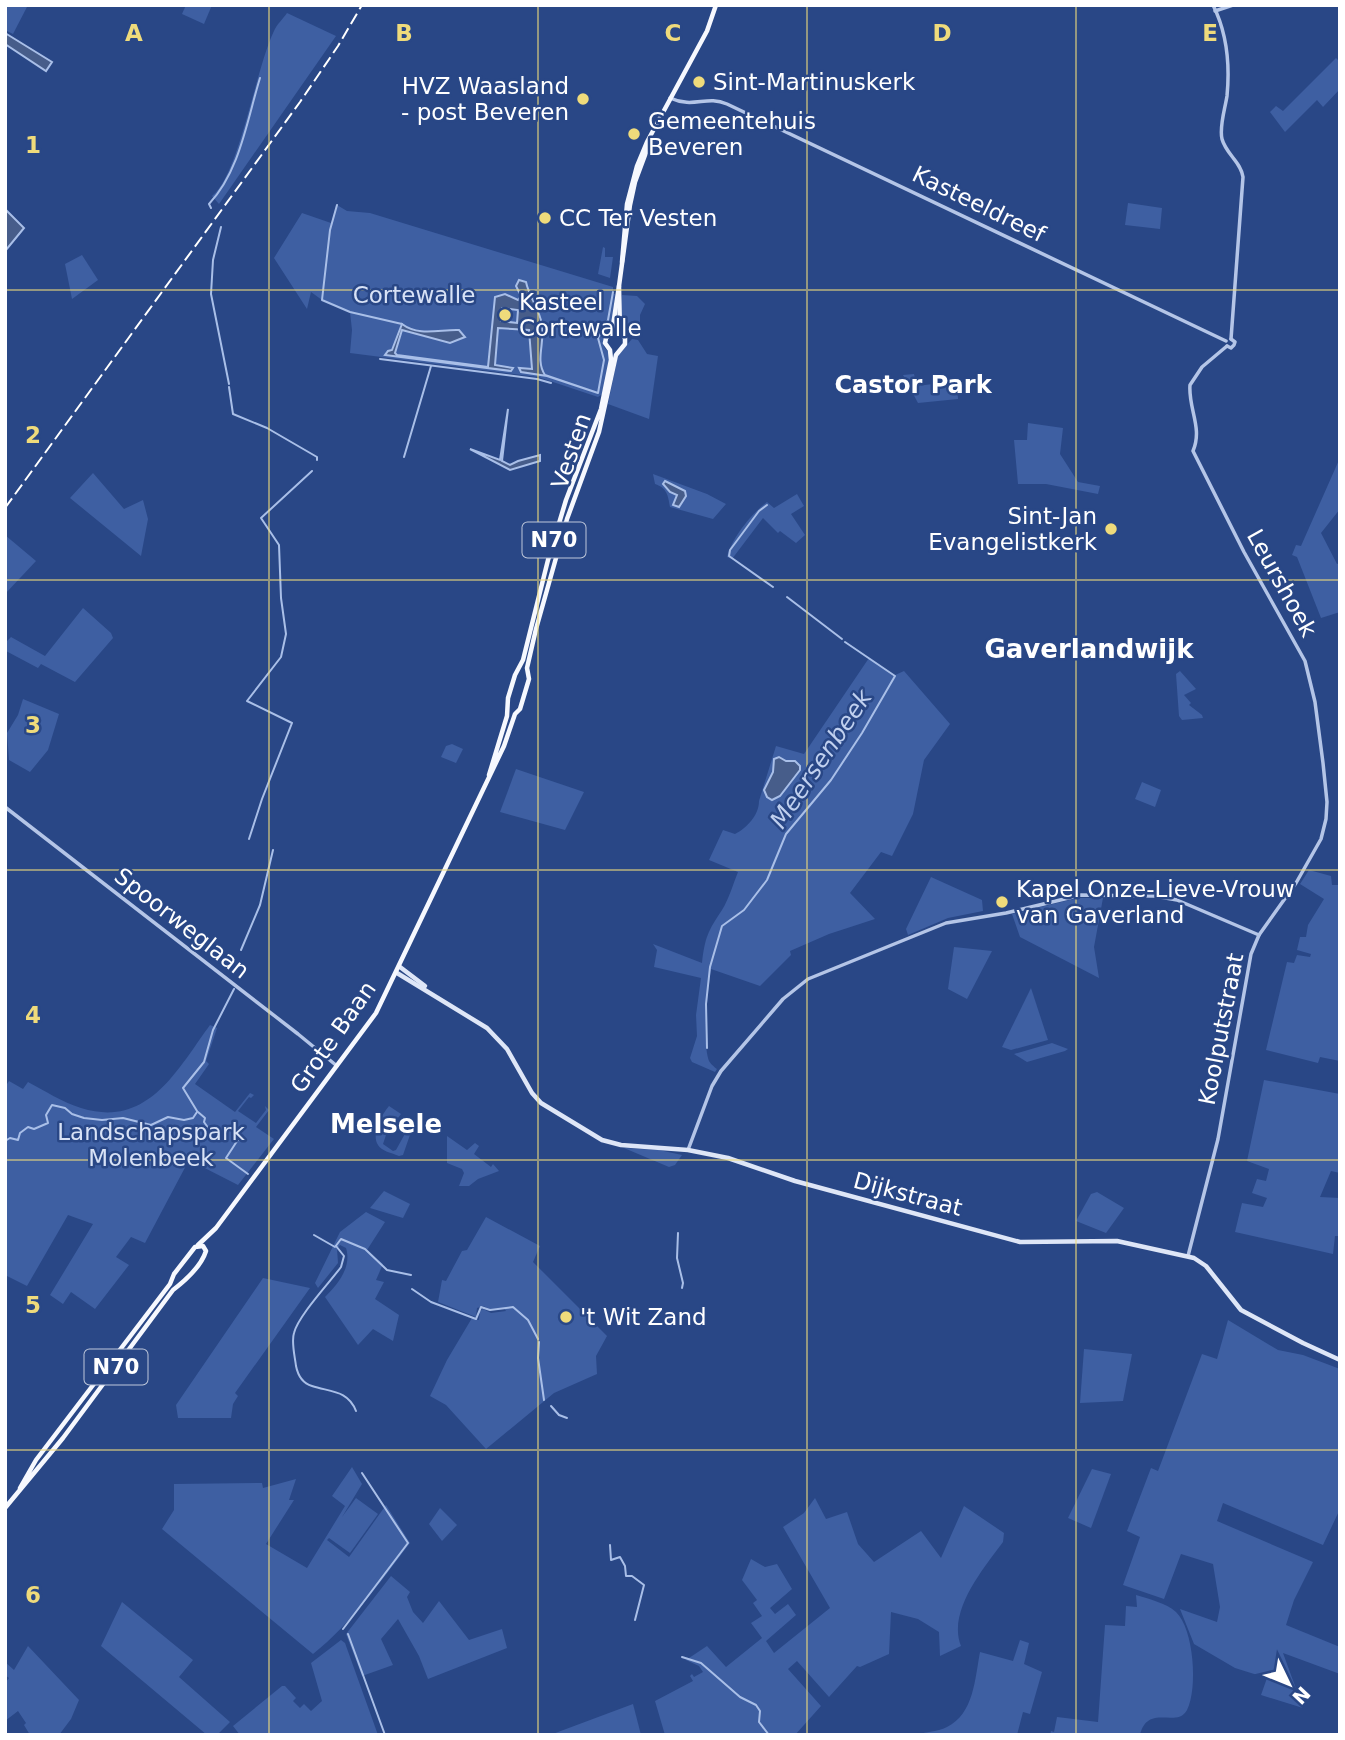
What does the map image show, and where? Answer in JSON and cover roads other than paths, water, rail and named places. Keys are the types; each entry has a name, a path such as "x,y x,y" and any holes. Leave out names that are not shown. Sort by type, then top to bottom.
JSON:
{"main road":[{"name":"N70","path":"618,351 626,341 620,332 620,286 635,182 653,132 699,47 715,5"},
{"name":"N70","path":"610,350 605,341 612,332 620,286"},
{"path":"612,332 620,332"},
{"path":"610,350 618,351"},
{"name":"Vesten","path":"500,748 506,707 520,667 546,564 566,500 598,416 611,360 610,350"},
{"name":"Vesten","path":"489,775 515,714 520,709 529,679 527,668 536,629 567,519 599,432 618,351"},
{"path":"520,667 527,668"},
{"path":"507,711 515,714"},
{"name":"Grote Baan","path":"20,1488 36,1460 173,1279 174,1274 216,1228 376,1013 489,775"},
{"name":"Dijkstraat","path":"398,970 494,1033 541,1103 594,1137 621,1144 688,1150 728,1158 795,1181 1020,1242 1117,1241 1188,1256"},
{"name":"Grote Baan","path":"5,1508 63,1438 173,1290 185,1282 205,1256 216,1228"},
{"path":"198,1245 206,1249"},
{"path":"1188,1256 1206,1266 1241,1310 1340,1360"},
{"path":"173,1279 180,1285"}],"street":[{"path":"1213,5 1223,32 1227,61 1222,137 1243,177 1231,339 1227,344"},
{"path":"1215,10 1233,5"},
{"name":"Kasteeldreef","path":"670,98 687,104 715,100 782,129 1227,344"},
{"path":"1227,344 1234,345 1235,342 1231,339"},
{"name":"Leurshoek","path":"1227,344 1202,367 1190,386 1198,432 1198,441 1193,451 1233,532 1308,667 1323,763 1327,802 1325,823"},
{"name":"Spoorweglaan","path":"5,804 337,1066"},
{"name":"Koolputstraat","path":"1188,1256 1218,1139 1251,954 1259,935 1303,873 1321,839 1325,823"},
{"path":"688,1150 720,1071 792,991 808,979 922,932 955,920 1006,913 1092,894 1154,896 1177,900 1259,935"}],"waterway":[{"path":"211,208 209,204 220,191 235,161 260,78"},
{"path":"337,205 330,230 322,300 350,312 402,324"},
{"path":"221,227 213,260 211,294 229,384"},
{"path":"598,393 604,360 598,338 608,320 613,292"},
{"path":"380,359 551,383"},
{"path":"404,457 431,366"},
{"path":"229,387 233,414 267,428 317,457 317,460"},
{"path":"249,839 292,723 247,701 281,657 286,634 281,598 279,545 261,518 312,471"},
{"path":"767,505 759,511 730,550 729,556 773,587"},
{"path":"787,597 842,639"},
{"name":"Meersenbeek","path":"707,1048 706,1004 710,967 722,926 744,910 767,880 786,834 831,780 895,676 845,642"},
{"path":"241,950 260,905 273,850"},
{"path":"197,1111 183,1088 204,1062 213,1030 234,989"},
{"path":"5,1141 10,1138 18,1140 20,1133 28,1127 34,1129 48,1123 46,1115 52,1105 65,1108 84,1118 123,1118 151,1125 168,1117 184,1120 193,1118 197,1112"},
{"path":"198,1112 205,1118 204,1122 211,1132 220,1134 227,1127 241,1135 226,1158 248,1174"},
{"name":"Meersenbeek","path":"678,1233 677,1258 682,1288"},
{"path":"314,1235 335,1247 341,1239 365,1249 387,1270 411,1275"},
{"path":"336,1246 344,1256 341,1267 297,1326 293,1337 294,1350 297,1370 303,1381 343,1395 356,1411"},
{"path":"412,1289 431,1302 476,1319 481,1307 490,1310 513,1307 528,1320 538,1339"},
{"path":"539,1342 538,1358 544,1400"},
{"path":"551,1406 559,1415 567,1418"},
{"path":"343,1629 408,1543 362,1473"},
{"path":"610,1545 611,1560 620,1557 626,1576 632,1576 644,1585 635,1620"},
{"path":"348,1634 385,1735"},
{"path":"682,1657 701,1663 740,1697 756,1705 760,1711 759,1722 769,1735"}],"railway":[{"path":"5,508 300,102 362,5"}],"place":[{"name":"Sint-Martinuskerk","path":"699,82"},
{"name":"HVZ Waasland - post Beveren","path":"583,99"},
{"name":"Gemeentehuis Beveren","path":"634,134"},
{"name":"CC Ter Vesten","path":"545,218"},
{"name":"Kasteel Cortewalle","path":"505,315"},
{"name":"Sint-Jan Evangelistkerk","path":"1111,529"},
{"name":"Kapel Onze-Lieve-Vrouw van Gaverland","path":"1002,902"},
{"name":"'t Wit Zand","path":"566,1317"}],"district":[{"name":"Castor Park","path":"913,385"},
{"name":"Gaverlandwijk","path":"1089,649"},
{"name":"Melsele","path":"386,1124"}],"park label":[{"name":"Cortewalle","path":"414,295"},
{"name":"Landschapspark Molenbeek","path":"151,1145"}]}
